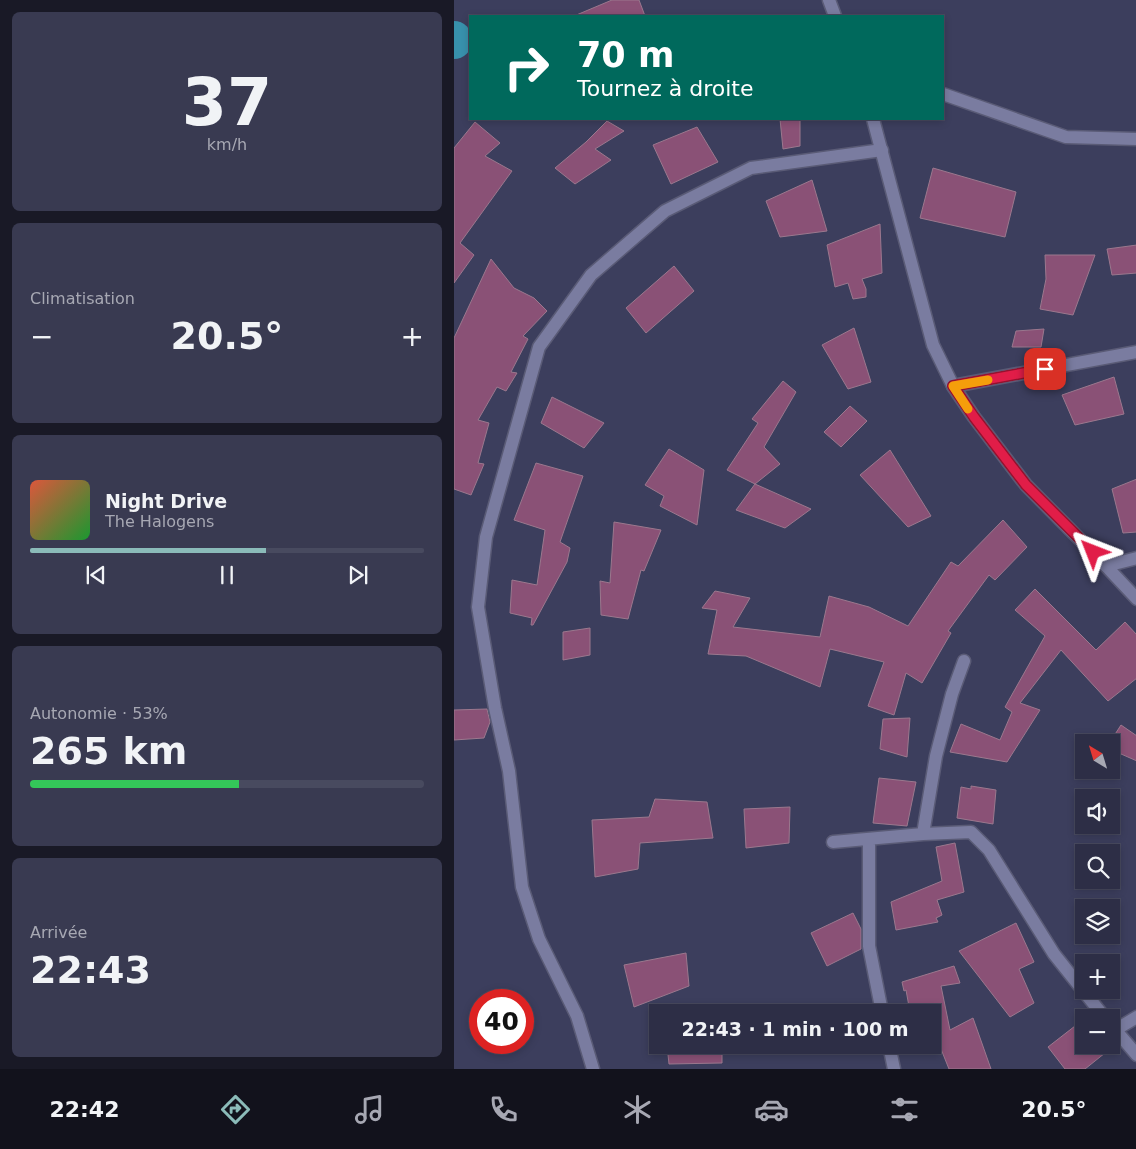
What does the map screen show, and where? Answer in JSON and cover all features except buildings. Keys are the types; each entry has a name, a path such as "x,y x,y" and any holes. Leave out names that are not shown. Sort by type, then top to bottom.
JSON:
{"street":[{"path":"829,0 835,15"},
{"path":"944,94 1066,138 1136,139"},
{"path":"873,120 933,345 953,386 1026,485 1136,599"},
{"path":"593,1069 577,1016 539,939 522,886 509,771 495,708 478,607 486,537 539,347 591,275 665,211 751,168 882,150"},
{"path":"953,386 1136,352"},
{"path":"1106,566 1136,558"},
{"path":"923,834 941,738 952,694 964,661"},
{"path":"833,842 971,832 989,850 1054,954 1098,1009"},
{"path":"869,839 869,946 880,1004"},
{"path":"1120,1025 1136,1017"},
{"path":"1120,1036 1136,1055"},
{"path":"891,1054 894,1069"}],"slow traffic":[{"path":"968,409 953,386 988,380"}],"route":[{"path":"1045,369 953,386 1026,485 1093,552"}]}
